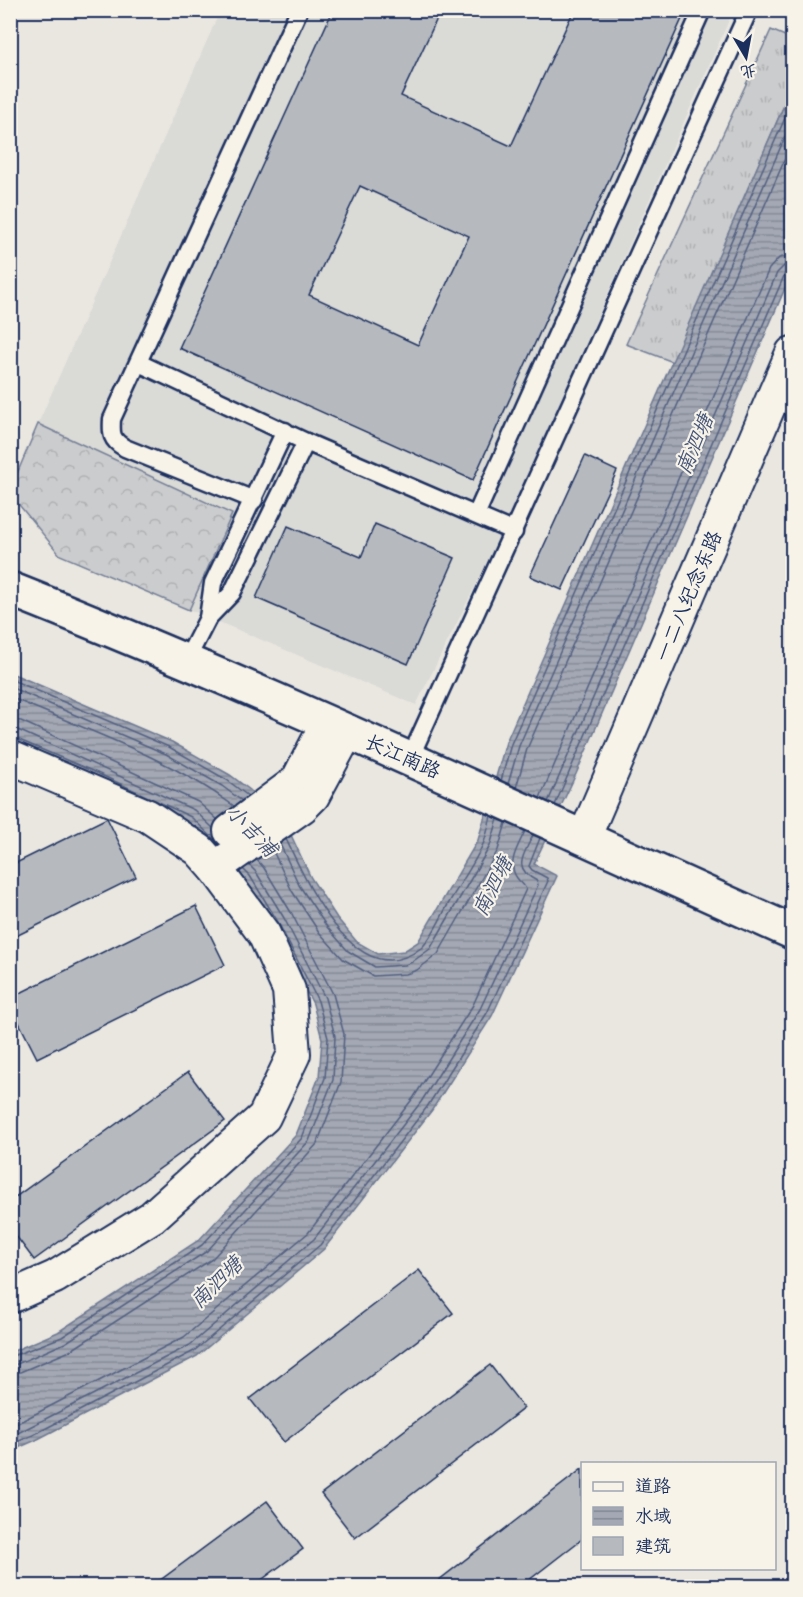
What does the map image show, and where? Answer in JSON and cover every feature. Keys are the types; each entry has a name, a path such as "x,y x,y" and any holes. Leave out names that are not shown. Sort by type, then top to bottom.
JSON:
{"main road":[{"path":"10,568 124,634"},
{"name":"长江南路","path":"10,589 124,634 420,763 792,932"}],"street":[{"name":"一二八纪念东路","path":"584,838 792,353"},
{"path":"217,853 296,797 313,796 337,727"},
{"path":"10,757 148,816 217,853 264,934 289,990 294,1054 264,1117 152,1216 55,1277 10,1297"}],"lane":[{"path":"254,500 114,442 111,434 112,419 140,363 299,10"},
{"path":"476,515 702,10"},
{"path":"420,763 514,532 749,10"},
{"path":"140,363 306,442 514,532"},
{"path":"208,618 213,583 285,431"},
{"path":"186,661 208,618 232,592 306,442"}],"shaded area":[{"path":"220,11 733,11 504,528 416,705 60,555 11,495 11,488 38,424"}],"green space":[{"path":"771,30 792,39 792,87 673,362 626,344"},
{"path":"38,424 232,514 189,610 60,555 11,495 11,488"}],"water":[{"path":"792,87 792,272 576,774 534,864 557,876 492,1016 432,1110 324,1249 197,1356 11,1451 11,1352 58,1332 199,1240 296,1135 319,1077 322,1039 313,1004 245,879 188,822 11,742 11,673 172,742 230,775 250,790 290,833 311,878 337,918 357,942 378,954 404,951 418,942 478,840 506,742"}],"building":[{"path":"333,10 441,10 401,96 511,146 574,10 686,10 473,480 179,348","holes":["360,186 469,236 418,345 309,295"]},
{"path":"585,456 617,471 562,590 530,576"},
{"path":"375,524 455,558 408,664 256,598 288,526 361,557"},
{"path":"107,818 136,877 10,939 10,866"},
{"path":"196,906 225,965 37,1058 10,1005 10,998"},
{"path":"188,1072 225,1121 34,1260 10,1228 10,1201"},
{"path":"419,1270 453,1313 284,1442 250,1399"},
{"path":"490,1365 524,1408 355,1538 321,1494"},
{"path":"581,1470 581,1540 520,1587 430,1587"},
{"path":"267,1501 303,1549 252,1587 151,1587"}],"water label":[{"name":"南泗塘","path":"694,444"},
{"name":"小吉浦","path":"252,830"},
{"name":"南泗塘","path":"492,886"},
{"name":"南泗塘","path":"216,1282"}]}
